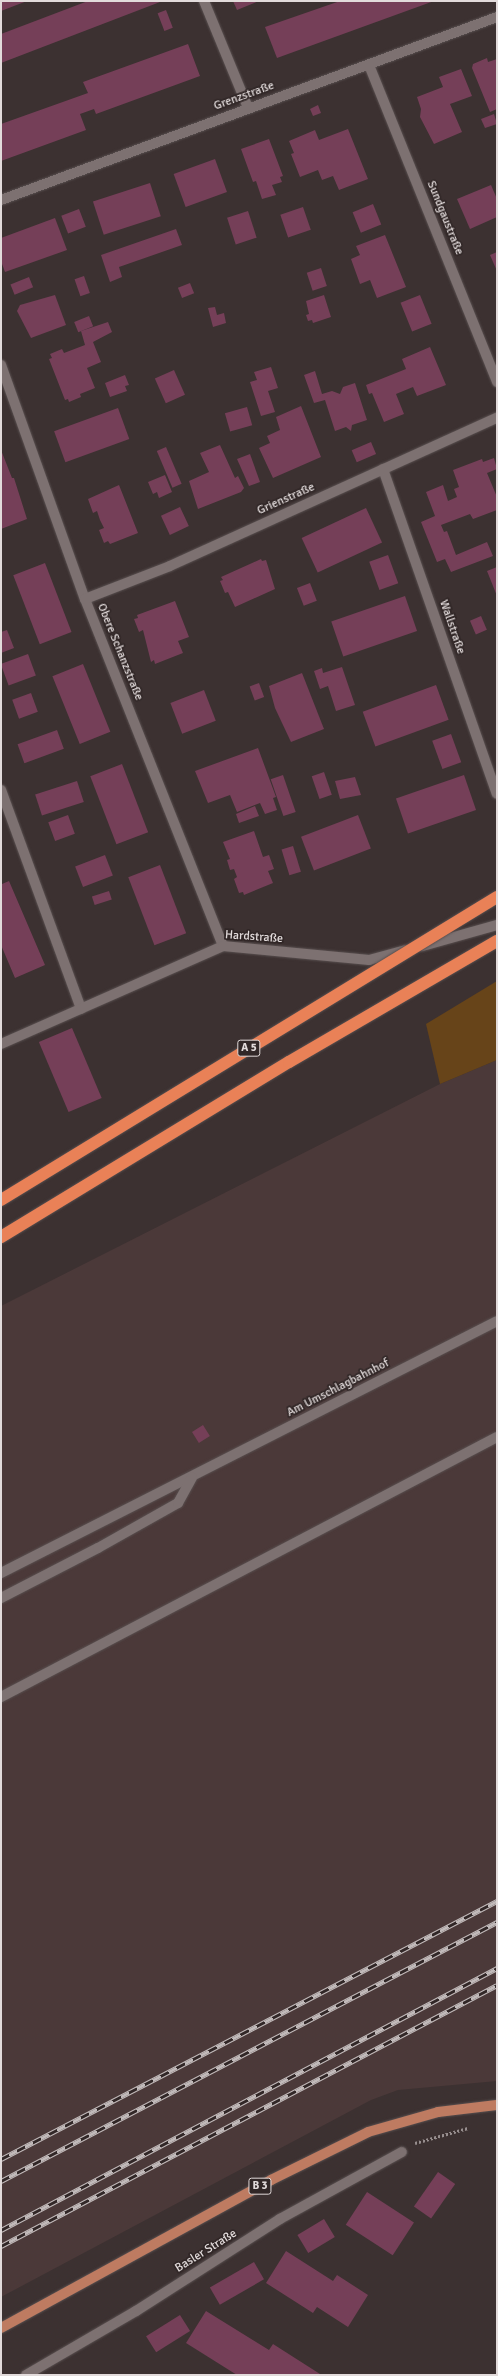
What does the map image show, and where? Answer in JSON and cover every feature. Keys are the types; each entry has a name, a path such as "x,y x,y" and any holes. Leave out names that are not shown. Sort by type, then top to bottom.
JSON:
{"highway":[{"name":"A 5","path":"1,1200 497,896"},
{"path":"1,1237 289,1062 497,941"}],"main road":[{"name":"B 3","path":"1,2328 264,2184 368,2132 438,2112 497,2105"}],"street":[{"path":"204,1 248,108"},
{"name":"Grenzstraße","path":"1,200 248,108 497,18"},
{"name":"Sundgaustraße","path":"368,65 497,382"},
{"name":"Obere Schanzstraße","path":"1,365 85,599 223,946"},
{"name":"Grienstraße","path":"85,599 170,566 497,418"},
{"name":"Wallstraße","path":"383,469 497,794"},
{"path":"1,790 81,1009"},
{"name":"Hardstraße","path":"1,1044 223,946 369,960 497,925"},
{"name":"Am Umschlagbahnhof","path":"1,1574 192,1478 497,1321"},
{"path":"1,1697 497,1437"},
{"path":"1,1598 98,1548 178,1503 192,1478"},
{"name":"Basler Straße","path":"26,2375 136,2311 280,2219 402,2152"}],"path":[{"path":"402,2152 411,2144 471,2127"}],"shaded area":[{"path":"497,981 497,1060 440,1084 426,1024"},
{"path":"497,1060 497,2081 398,2090 371,2100 1,2297 1,1306 440,1084"}],"building":[{"path":"1,1 27,1 1,11"},
{"path":"88,1 160,2 1,63 1,34"},
{"path":"233,1 259,1 237,10"},
{"path":"340,1 434,1 277,58 265,27"},
{"path":"166,10 173,28 164,31 158,13"},
{"path":"188,44 200,76 96,114 94,109 80,114 86,130 1,161 1,124 88,93 83,82"},
{"path":"487,58 488,62 497,59 497,109 490,112 472,68 473,64"},
{"path":"461,69 472,96 450,104 462,132 434,144 420,117 421,109 417,97 443,87 439,77"},
{"path":"318,105 321,113 313,116 310,109"},
{"path":"494,114 497,124 485,128 481,119"},
{"path":"348,129 368,179 339,190 333,176 322,180 318,170 300,177 291,154 294,153 289,141 315,130 319,140"},
{"path":"269,139 283,176 280,177 282,182 272,185 276,195 262,199 256,181 253,182 241,149"},
{"path":"215,159 227,192 186,207 174,174"},
{"path":"150,183 161,216 104,235 93,202"},
{"path":"491,185 497,199 497,217 470,229 457,199"},
{"path":"373,204 381,224 361,233 353,212"},
{"path":"303,207 311,230 288,238 280,215"},
{"path":"79,209 86,227 68,234 61,216"},
{"path":"248,211 257,238 236,244 227,218"},
{"path":"55,218 67,250 5,272 1,261 1,238"},
{"path":"176,229 182,245 119,267 122,277 110,282 101,255"},
{"path":"385,235 406,287 377,298 370,280 360,284 351,259 360,255 356,246"},
{"path":"497,252 497,271 490,255"},
{"path":"321,268 327,286 313,291 307,273"},
{"path":"84,276 90,293 80,296 75,279"},
{"path":"29,277 33,287 15,295 10,284"},
{"path":"190,283 194,293 182,298 178,288"},
{"path":"55,295 66,325 31,338 17,311 20,305"},
{"path":"324,295 331,317 313,323 312,320 308,321 306,315 309,314 306,301"},
{"path":"420,295 432,324 412,332 401,303"},
{"path":"215,307 217,315 224,313 226,323 213,327 208,308"},
{"path":"89,316 93,326 78,332 74,322"},
{"path":"108,322 112,332 93,342 101,362 87,368 95,388 80,394 81,397 69,402 68,399 65,400 49,359 52,358 50,354 62,349 64,353 85,345 81,331"},
{"path":"430,347 446,385 417,396 413,387 396,394 404,414 384,422 372,393 369,394 366,385 406,369 402,359"},
{"path":"271,367 278,388 268,391 275,412 261,416 250,382 257,380 254,372"},
{"path":"174,370 185,395 166,403 155,379"},
{"path":"315,371 322,394 332,391 340,394 343,387 355,383 367,420 352,425 351,431 346,427 335,431 325,400 314,403 304,375"},
{"path":"125,375 129,385 125,386 127,391 110,397 105,383"},
{"path":"301,406 321,457 273,478 259,448 270,443 267,436 280,430 276,417"},
{"path":"247,407 252,425 230,432 225,413"},
{"path":"118,408 129,439 65,462 54,431"},
{"path":"371,442 376,454 357,462 352,450"},
{"path":"220,445 235,478 238,476 244,488 241,492 198,509 189,481 209,472 200,453"},
{"path":"166,447 182,484 172,488 157,451"},
{"path":"1,450 12,478 14,478 27,519 1,529"},
{"path":"250,454 260,482 249,486 237,459"},
{"path":"494,458 497,469 487,473 497,497 497,510 473,519 470,514 441,525 444,532 447,531 456,555 487,542 493,556 451,572 445,559 437,562 421,522 435,516 426,492 443,485 448,501 457,497 454,489 459,487 453,470 482,459 483,462"},
{"path":"165,475 172,492 159,498 157,492 153,494 148,482"},
{"path":"119,485 138,533 110,544 108,541 104,543 99,530 104,528 97,511 93,513 88,499"},
{"path":"180,507 189,526 170,535 161,516"},
{"path":"366,508 382,542 318,572 302,538"},
{"path":"388,555 398,583 379,590 369,562"},
{"path":"261,559 262,561 266,560 275,589 235,607 228,592 225,593 220,581 223,580 221,577"},
{"path":"45,563 72,632 40,644 13,575"},
{"path":"497,567 497,596 487,571"},
{"path":"310,583 317,601 304,606 297,588"},
{"path":"405,596 417,631 343,656 331,621"},
{"path":"175,601 189,637 178,641 183,653 155,664 154,660 151,662 143,630 139,632 134,619 138,618 137,615"},
{"path":"481,616 487,630 476,634 470,621"},
{"path":"7,630 14,648 1,653 1,632"},
{"path":"28,654 36,676 9,686 1,664"},
{"path":"83,664 110,732 80,744 52,676"},
{"path":"342,667 355,705 336,711 328,686 320,689 314,671 322,668 323,673"},
{"path":"302,673 324,729 291,742 275,708 269,686"},
{"path":"259,683 264,697 255,701 250,686"},
{"path":"436,685 449,720 375,746 363,712"},
{"path":"204,690 216,721 182,734 170,703"},
{"path":"31,693 38,712 19,719 12,700"},
{"path":"57,730 64,749 24,763 18,744"},
{"path":"451,734 461,762 442,769 432,741"},
{"path":"258,748 276,797 273,798 277,810 265,814 260,803 237,812 230,795 208,803 195,771"},
{"path":"122,764 148,832 116,844 90,776"},
{"path":"324,772 332,795 320,799 312,776"},
{"path":"283,775 296,812 283,816 271,779"},
{"path":"464,775 476,810 408,833 396,798"},
{"path":"355,777 361,795 340,799 335,781"},
{"path":"77,781 84,802 42,816 35,795"},
{"path":"255,806 259,816 239,823 236,814"},
{"path":"68,815 75,834 55,841 48,822"},
{"path":"358,815 371,849 314,870 301,837"},
{"path":"254,831 263,857 269,855 274,869 268,871 273,883 244,895 243,892 239,893 234,879 237,877 234,869 230,870 227,860 230,859 223,842"},
{"path":"293,846 301,872 289,875 282,850"},
{"path":"105,855 113,876 83,887 75,866"},
{"path":"160,865 186,933 154,945 128,877"},
{"path":"1,881 2,884 9,881 45,965 15,978 1,945"},
{"path":"109,891 112,900 95,905 92,897"},
{"path":"72,1028 102,1098 69,1112 39,1042"},
{"path":"203,1425 210,1436 199,1443 192,1432"},
{"path":"438,2172 455,2184 431,2218 414,2206"},
{"path":"367,2192 414,2222 393,2255 346,2225"},
{"path":"324,2219 335,2237 308,2253 297,2235"},
{"path":"286,2251 333,2281 337,2275 368,2295 348,2327 317,2307 313,2313 266,2283"},
{"path":"254,2262 264,2279 220,2305 210,2288"},
{"path":"206,2311 269,2350 273,2344 320,2374 237,2375 186,2343"},
{"path":"180,2315 190,2331 156,2352 146,2336"}],"railway":[{"path":"1,2159 497,1901"},
{"path":"1,2181 497,1922"},
{"path":"1,2230 497,1968"},
{"path":"1,2246 497,1985"}]}
